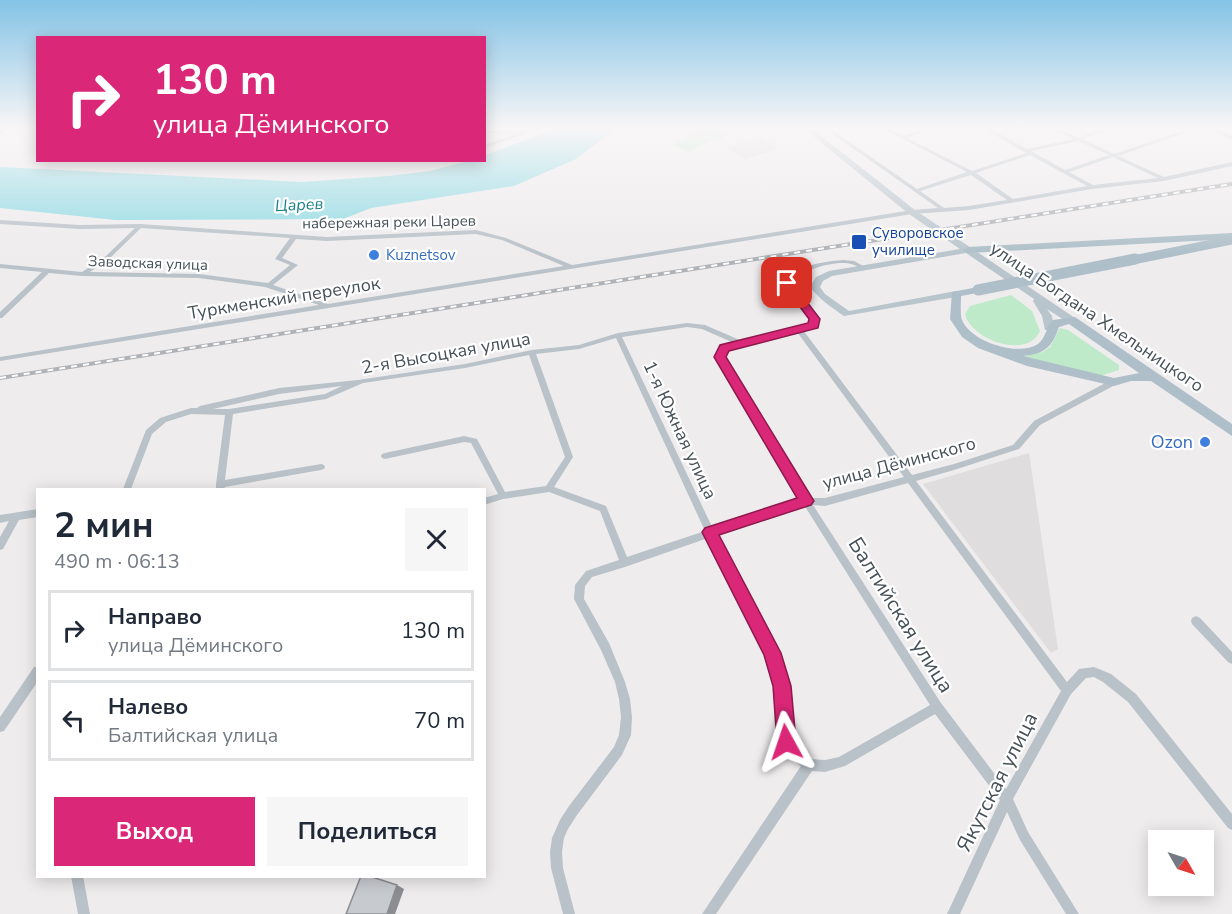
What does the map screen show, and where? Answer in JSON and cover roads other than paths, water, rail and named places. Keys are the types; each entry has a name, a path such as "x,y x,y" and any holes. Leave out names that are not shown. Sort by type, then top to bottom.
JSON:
{"main road":[{"name":"улица Богдана Хмельницкого","path":"860,171 912,212 1232,431"},
{"path":"1232,238 978,290 847,314 822,296 815,287 823,276 968,250 1232,238"},
{"path":"956,294 956,319 966,334 982,345 1031,363 1114,382 1131,377 1154,377"},
{"path":"982,345 1006,351 1029,351 1045,345 1050,334 1049,328 1044,309 1034,296"},
{"path":"1049,328 1056,323 1071,320"}],"street":[{"path":"887,171 943,210"},
{"path":"968,171 1012,201"},
{"path":"916,191 979,171"},
{"path":"1064,172 1068,171"},
{"path":"1145,171 1164,179"},
{"name":"набережная реки Царев","path":"0,222 80,227 140,226 293,238 338,239 482,233 573,267 912,212 1012,201 1092,187 1164,179 1202,171"},
{"path":"1064,172 1092,187"},
{"path":"82,274 108,257 140,226"},
{"path":"268,286 295,265 278,259 293,238"},
{"path":"742,344 812,327 815,321 787,286 789,279 805,270 835,264 850,262 864,268"},
{"name":"Заводская улица","path":"0,266 82,274 199,276 268,286 328,306"},
{"name":"Туркменский переулок","path":"0,359 573,267"},
{"path":"0,316 48,270"},
{"name":"2-я Высоцкая улица","path":"127,488 149,432 155,426 191,412 229,412 326,396 362,381 465,366 532,352 579,347 618,335 694,325 742,344"},
{"path":"800,330 1067,690"},
{"name":"1-я Южная улица","path":"618,335 710,532 772,653 782,686 786,742 796,755 809,765"},
{"name":"Балтийская улица","path":"742,344 724,348 720,357 806,501 937,707 1006,799 1024,836 1073,914"},
{"path":"532,352 569,458 549,489"},
{"path":"191,412 257,395 362,381"},
{"name":"улица Дёминского","path":"569,914 560,884 555,854 559,832 618,751 625,734 626,711 619,679 579,598 580,585 589,574 806,501 825,502 1016,447 1037,423 1114,382"},
{"path":"229,412 220,486 321,467"},
{"path":"385,456 464,439 474,441 503,496"},
{"path":"486,501 503,496 549,489 603,509 624,563"},
{"path":"0,519 36,513"},
{"path":"0,546 16,516"},
{"path":"1196,621 1232,659"},
{"name":"Якутская улица","path":"953,914 1006,799 1067,690 1083,673 1094,672 1107,678 1132,698 1232,824"},
{"path":"0,727 36,674"},
{"path":"708,914 809,765 825,766 840,762 937,707"},
{"path":"77,878 84,914"}],"water":[{"name":"Царев","path":"0,171 74,171 302,182 430,171 549,171 514,186 371,208 343,219 116,220 0,208"}],"railway":[{"path":"0,378 1232,184"}],"place":[{"name":"Суворовское училище","path":"859,242"},
{"name":"Kuznetsov","path":"374,255"},
{"name":"Ozon","path":"1205,442"}]}
